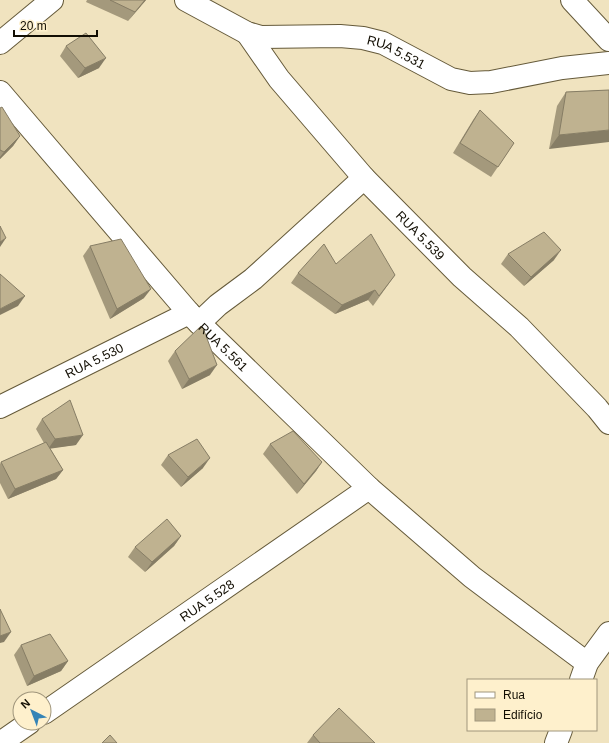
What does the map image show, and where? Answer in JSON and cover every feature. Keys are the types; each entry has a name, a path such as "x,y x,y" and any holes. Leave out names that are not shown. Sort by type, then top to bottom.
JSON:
{"street":[{"path":"0,43 52,0"},
{"name":"RUA 5.531","path":"186,0 247,33 261,37 340,36 363,38 383,43 452,79 470,83 490,82 562,68 609,63"},
{"path":"572,0 609,40"},
{"name":"RUA 5.539","path":"247,33 279,79 364,178 462,277 519,327 597,408 609,423"},
{"name":"RUA 5.561","path":"0,92 194,318 369,488 584,671"},
{"name":"RUA 5.530","path":"0,407 194,318 218,305 253,279 364,178"},
{"name":"RUA 5.528","path":"52,707 369,488"},
{"path":"584,671 609,633"},
{"path":"556,743 561,731"}],"building":[{"path":"110,0 145,0 135,12"},
{"path":"86,33 106,58 85,68 66,46"},
{"path":"609,90 609,130 559,135 566,92"},
{"path":"2,107 20,136 4,152 0,150 0,108"},
{"path":"480,110 514,143 498,167 460,143"},
{"path":"0,226 6,238 0,242"},
{"path":"544,232 561,250 531,277 508,254"},
{"path":"371,234 395,275 379,296 375,290 342,305 298,273 324,244 336,264"},
{"path":"121,239 151,289 117,309 90,246"},
{"path":"0,274 25,296 0,309"},
{"path":"201,326 217,365 189,379 175,351"},
{"path":"70,400 83,435 55,439 42,419"},
{"path":"293,431 322,462 304,484 270,444"},
{"path":"197,439 210,458 188,477 168,455"},
{"path":"46,442 63,470 15,489 1,462"},
{"path":"167,519 181,536 152,562 135,547"},
{"path":"0,609 11,632 0,636"},
{"path":"50,634 68,661 34,676 21,645"},
{"path":"339,708 375,743 320,743 313,735"},
{"path":"110,735 117,743 102,743"}]}
